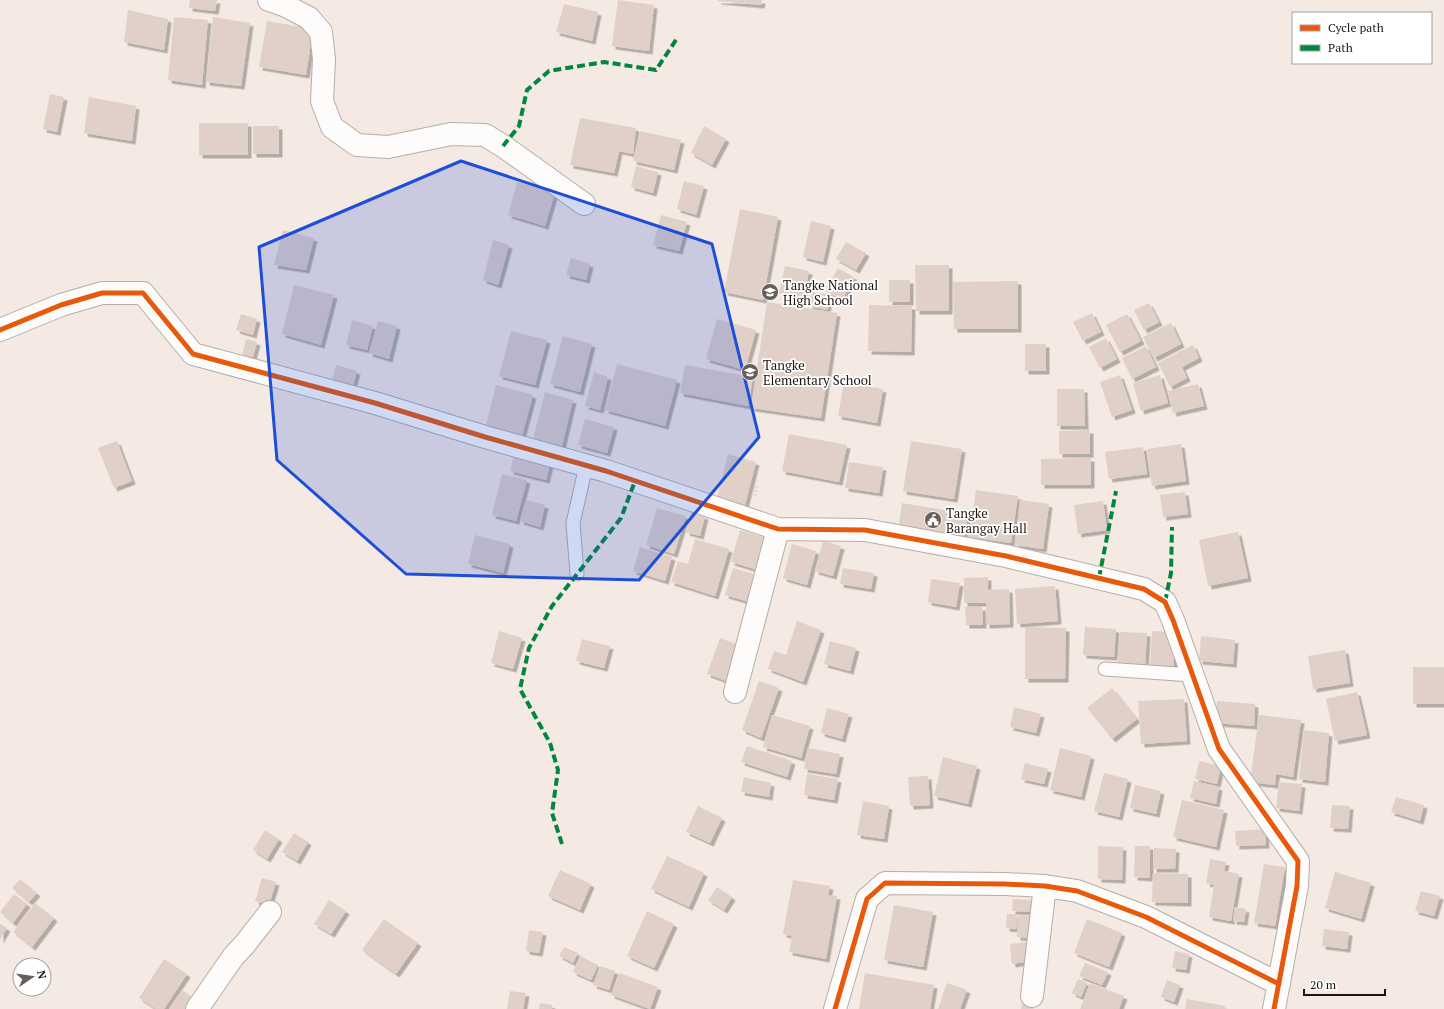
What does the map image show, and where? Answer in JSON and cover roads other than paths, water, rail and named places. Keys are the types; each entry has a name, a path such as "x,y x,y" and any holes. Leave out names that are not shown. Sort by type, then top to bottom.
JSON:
{"street":[{"path":"269,0 286,6 309,18 321,32 324,59 322,101 332,127 357,145 388,147 451,134 485,135 503,146 584,204"},
{"path":"0,330 61,305 102,293 143,293 193,354 375,403 586,466 778,529 865,530 1006,556 1144,589 1165,602 1220,748 1229,764 1298,861 1297,886 1274,1009"},
{"path":"735,692 778,529"},
{"path":"835,1009 867,899 885,882 1005,884 1045,886 1077,891 1146,917 1279,984"},
{"path":"1032,996 1045,886"},
{"path":"197,1009 233,957 270,912"}],"lane":[{"path":"577,574 573,523 586,466"},
{"path":"1105,669 1192,675"}],"place":[{"name":"Tangke National High School","path":"770,292"},
{"name":"Tangke Elementary School","path":"750,372"},
{"name":"Tangke Barangay Hall","path":"933,520"}]}
